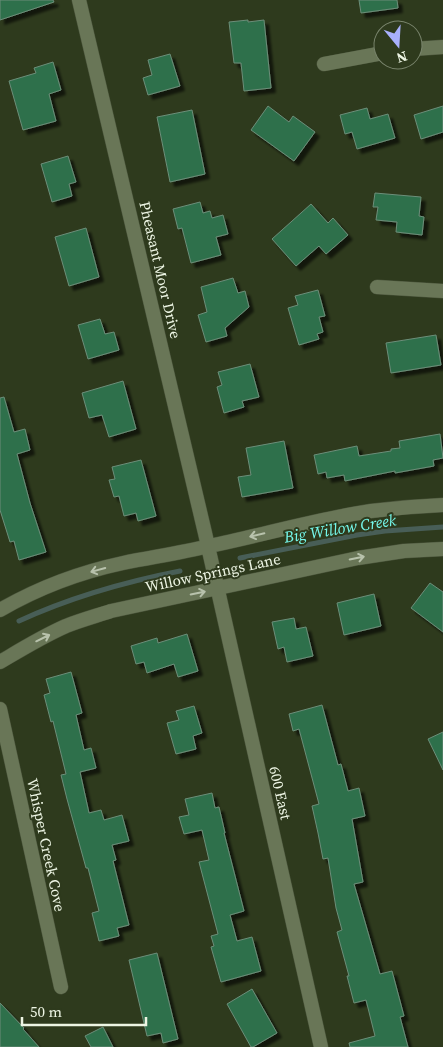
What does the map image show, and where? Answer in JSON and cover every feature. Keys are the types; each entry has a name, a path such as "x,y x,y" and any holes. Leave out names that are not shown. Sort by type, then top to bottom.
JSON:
{"street":[{"name":"Pheasant Moor Drive","path":"79,0 208,547"},
{"path":"423,48 443,47"},
{"path":"324,64 373,55"},
{"path":"377,288 443,291"},
{"name":"Willow Springs Lane","path":"0,610 54,584 122,563 208,547 370,511 443,505"},
{"name":"600 East","path":"208,547 321,1047"},
{"name":"Willow Springs Lane","path":"0,662 66,626 89,618 168,598 358,558 404,551 443,549"},
{"name":"Whisper Creek Cove","path":"0,709 61,987"}],"building":[{"path":"0,0 53,0 54,2 0,20"},
{"path":"359,0 397,0 398,8 361,13"},
{"path":"248,20 248,22 264,20 271,88 244,91 241,63 234,63 229,22"},
{"path":"170,54 180,86 148,95 143,78 152,75 148,60"},
{"path":"53,62 61,90 49,94 56,121 23,130 9,81 36,73 34,68"},
{"path":"268,106 289,122 293,116 315,132 294,161 251,130"},
{"path":"443,106 443,132 421,139 414,115"},
{"path":"367,108 370,119 388,114 395,138 357,149 352,132 345,134 340,115"},
{"path":"192,110 205,174 170,182 157,117"},
{"path":"68,156 76,182 69,184 72,196 52,202 41,164"},
{"path":"375,193 421,197 419,216 424,217 422,235 396,232 397,222 376,220 378,207 373,207"},
{"path":"200,202 203,213 210,211 212,218 223,215 228,234 216,237 221,255 191,263 182,228 178,229 173,209"},
{"path":"311,204 328,223 333,218 348,235 326,254 319,246 296,266 272,239"},
{"path":"86,228 99,277 69,286 55,237"},
{"path":"233,278 238,293 245,291 249,307 225,328 227,336 206,342 198,315 207,312 201,287"},
{"path":"318,290 325,316 319,317 323,332 317,334 319,339 299,345 288,308 298,305 295,296"},
{"path":"100,319 105,334 114,332 119,350 88,359 78,325"},
{"path":"436,335 441,365 391,373 386,343"},
{"path":"250,364 259,397 242,401 244,407 224,413 217,387 222,385 218,372"},
{"path":"123,381 136,429 109,437 102,415 89,418 82,393"},
{"path":"4,397 14,432 25,429 30,450 17,454 46,552 19,560 14,541 10,542 0,510 0,398"},
{"path":"440,434 443,458 433,460 434,466 395,473 395,471 345,481 344,475 327,478 326,472 318,474 314,455 357,446 359,456 391,451 391,449 400,448 399,441"},
{"path":"284,441 293,488 242,497 238,477 251,475 246,448"},
{"path":"141,460 156,516 138,521 136,513 124,516 119,496 114,497 109,480 115,479 112,467"},
{"path":"430,583 443,592 443,632 411,608"},
{"path":"374,594 381,626 344,635 337,603"},
{"path":"294,618 296,629 306,627 313,656 287,662 284,647 278,649 272,622"},
{"path":"187,634 198,671 178,677 174,664 147,673 144,662 136,664 131,646 157,638 158,643"},
{"path":"71,672 82,713 76,715 84,750 91,748 96,768 80,772 89,813 101,810 104,820 122,815 129,841 112,845 116,860 113,861 129,925 117,928 119,936 99,941 92,913 99,911 67,799 61,775 66,774 53,721 51,722 44,695 50,693 46,679"},
{"path":"322,705 338,765 341,764 348,791 359,788 365,816 352,819 363,882 354,884 380,974 392,971 404,1016 400,1017 408,1047 350,1047 349,1043 375,1036 366,1000 354,1003 337,932 342,930 336,908 328,858 323,859 312,806 319,804 299,729 293,731 289,714"},
{"path":"194,706 202,733 193,736 196,749 176,754 167,723 179,720 176,711"},
{"path":"443,732 443,770 428,739"},
{"path":"212,793 215,808 219,807 244,911 230,915 237,941 252,937 261,971 221,982 211,947 214,946 211,936 218,934 199,862 209,860 202,830 184,834 179,817 189,815 185,799"},
{"path":"157,953 178,1039 163,1043 161,1033 147,1036 129,960"},
{"path":"252,989 277,1033 251,1047 227,1004"},
{"path":"0,1003 24,1028 39,1047 0,1047"},
{"path":"103,1027 113,1047 91,1047 85,1036"}],"waterway":[{"name":"Big Willow Creek","path":"240,558 357,535 443,527"},
{"name":"Big Willow Creek","path":"19,621 98,591 180,571"}]}
